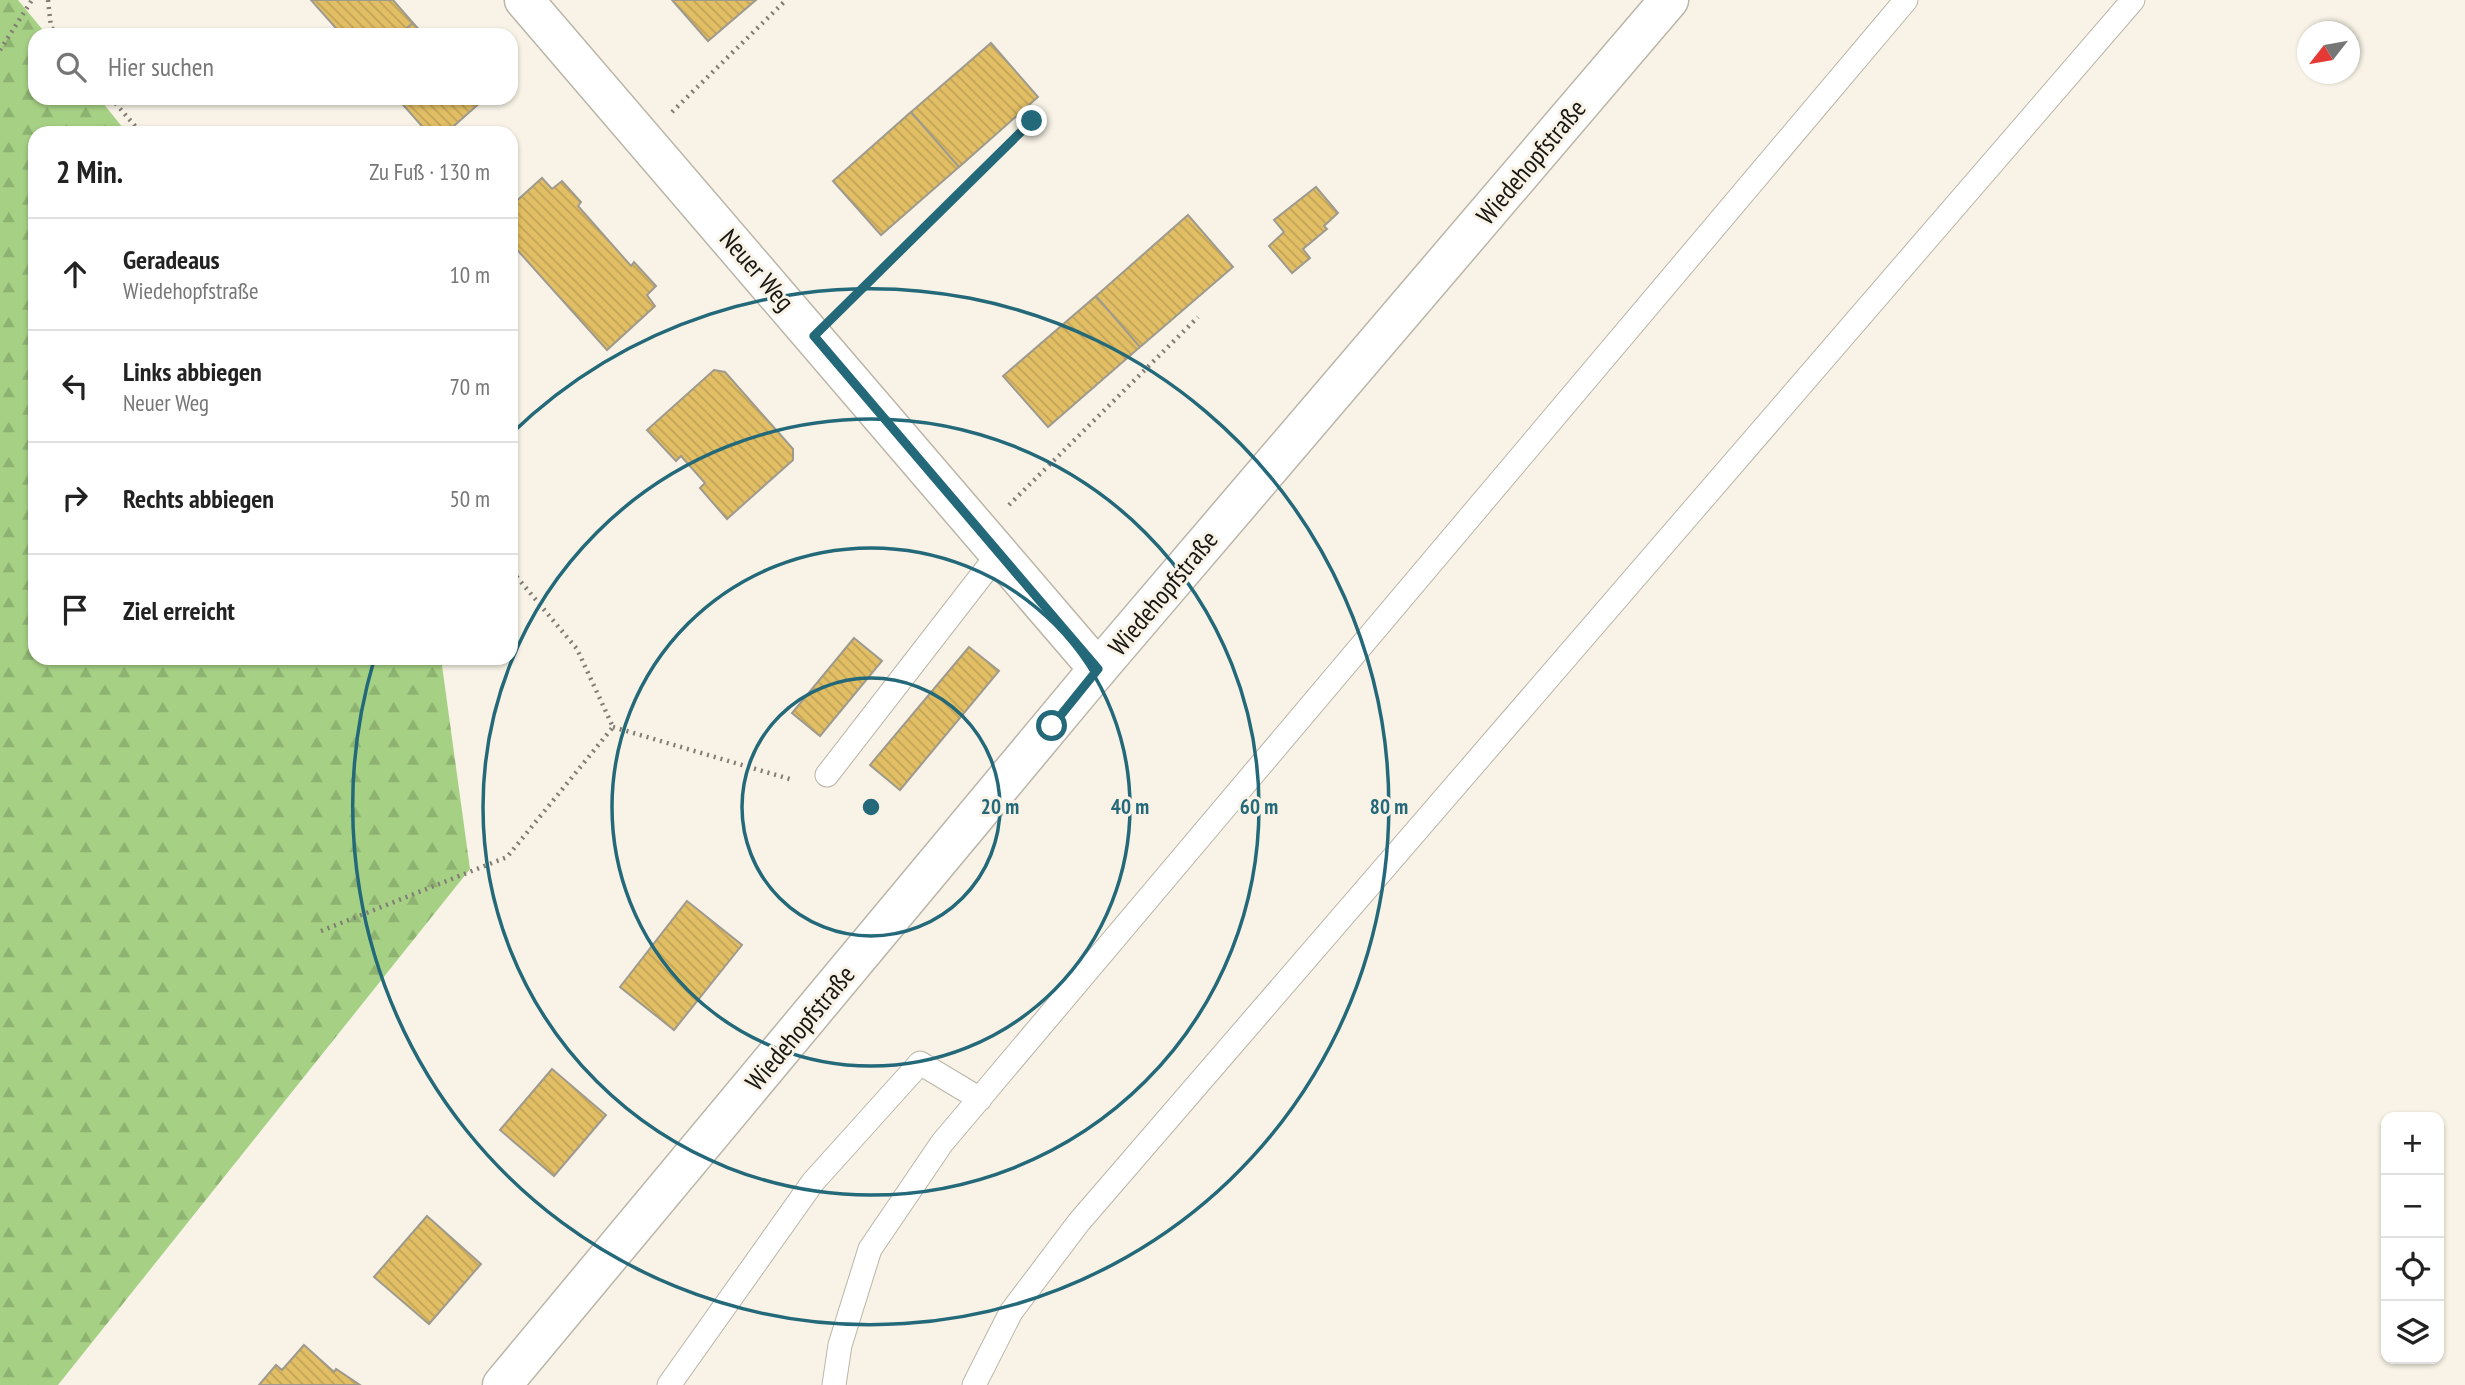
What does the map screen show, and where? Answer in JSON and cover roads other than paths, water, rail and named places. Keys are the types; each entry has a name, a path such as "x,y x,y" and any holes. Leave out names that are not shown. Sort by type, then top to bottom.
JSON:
{"main road":[{"name":"Neuer Weg","path":"524,0 1098,669"},
{"name":"Wiedehopfstraße","path":"502,1385 1098,669 1669,0"}],"lane":[{"path":"834,1385 840,1345 870,1249 942,1143 1906,0"},
{"path":"974,1385 1011,1312 1079,1222 2133,0"},
{"path":"827,775 990,543"},
{"path":"669,1385 813,1182 920,1063 980,1099"}]}
